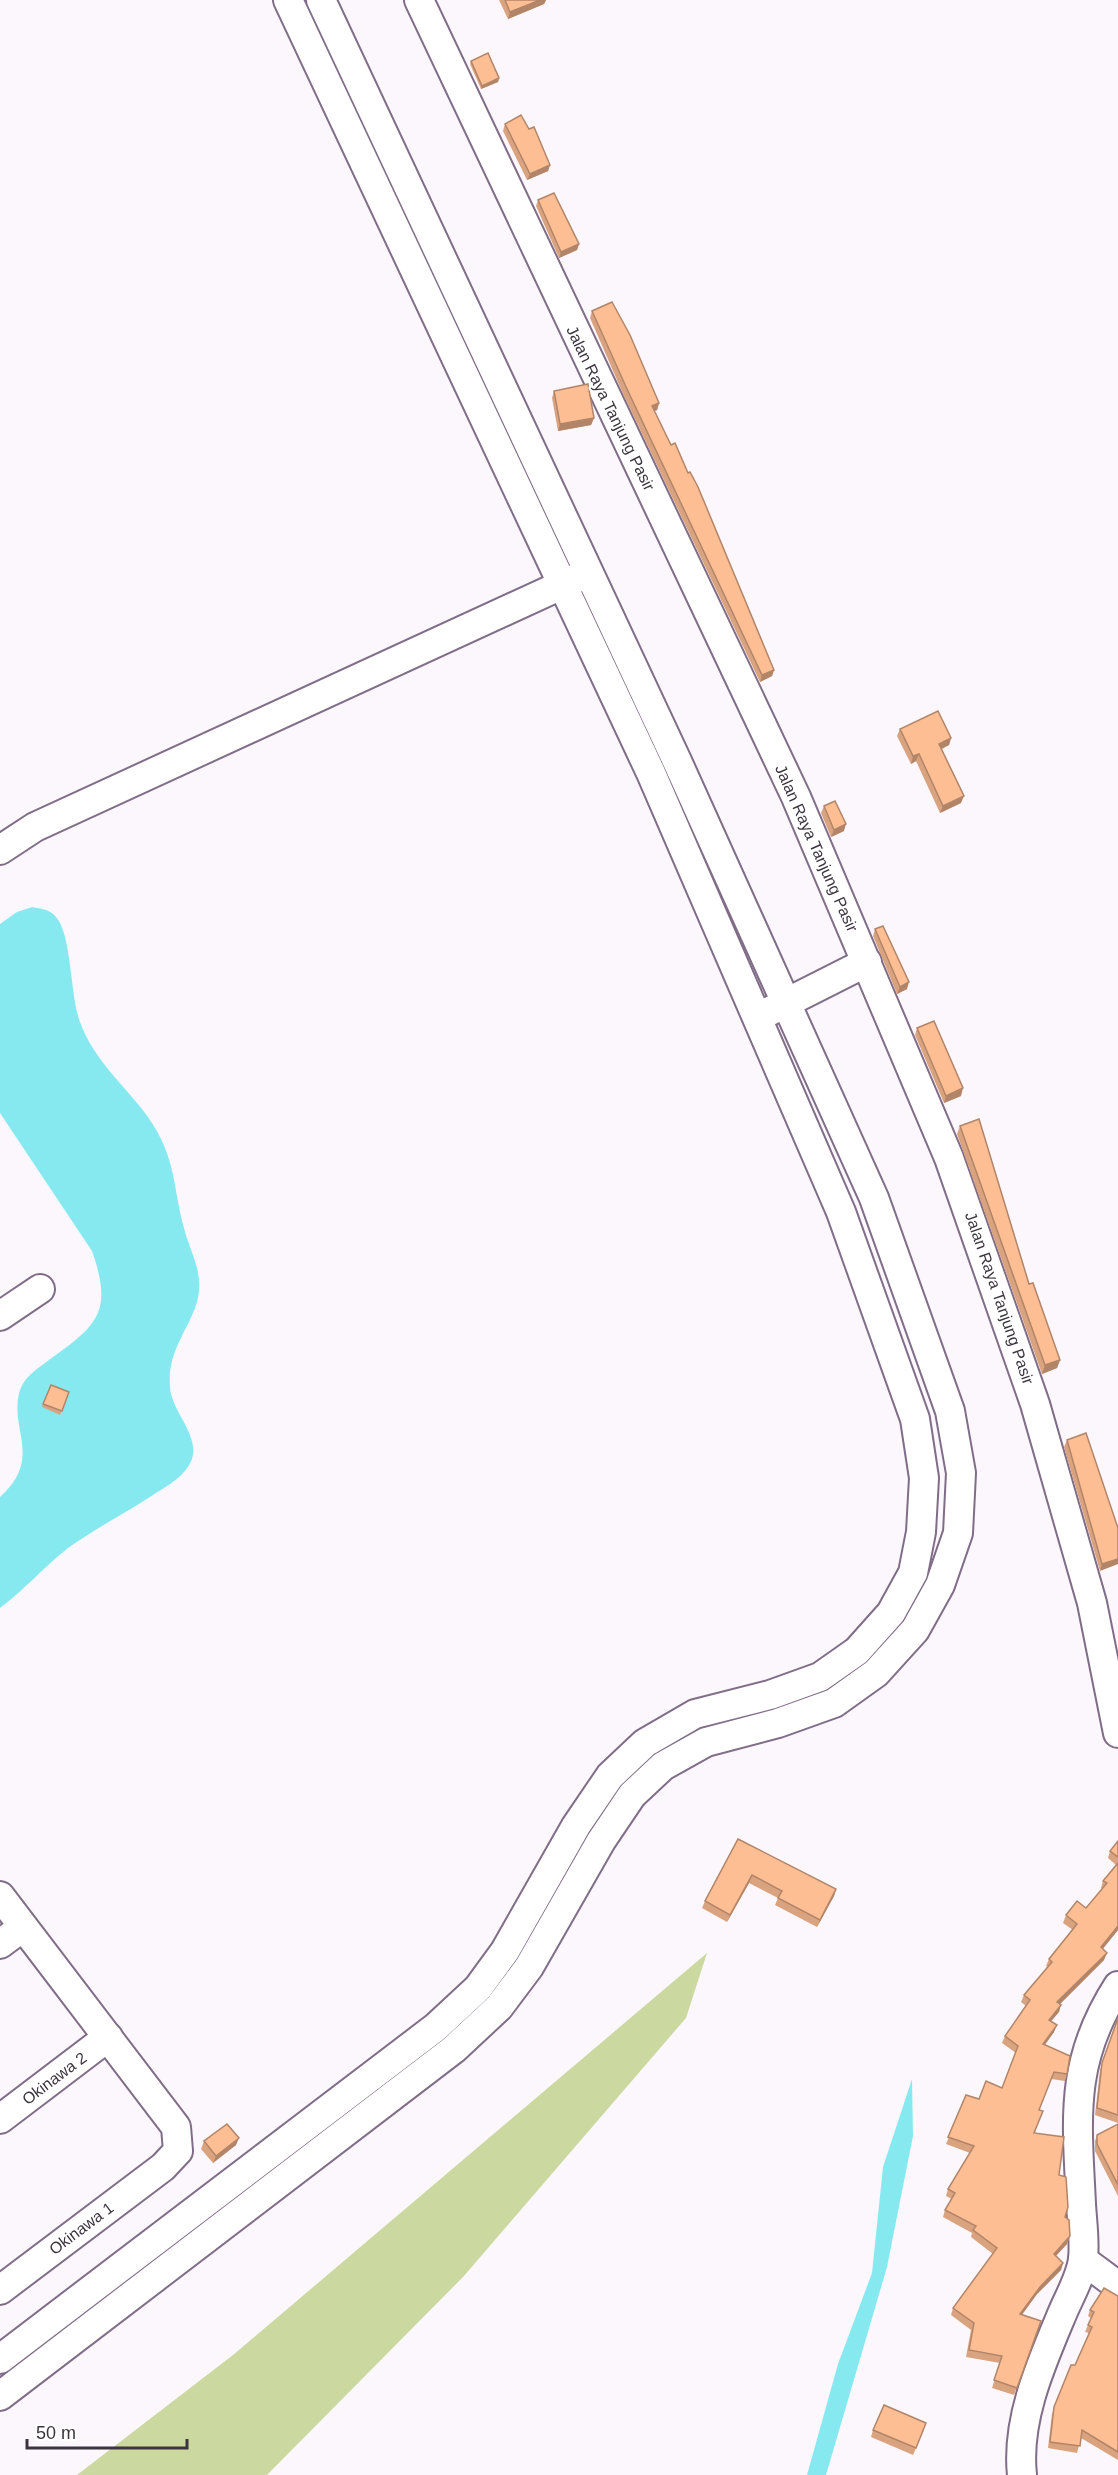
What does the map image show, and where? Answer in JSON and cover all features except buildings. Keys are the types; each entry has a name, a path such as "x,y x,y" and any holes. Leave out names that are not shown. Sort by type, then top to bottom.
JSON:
{"street":[{"path":"0,2359 436,2027 478,1988 505,1951 583,1816 610,1776 645,1743 695,1714 770,1695 820,1677 857,1651 891,1613 908,1583 913,1573 921,1532 924,1478 915,1419 841,1212 651,773 288,0"},
{"path":"0,2396 454,2049 500,2007 529,1967 601,1841 633,1795 663,1766 706,1742 778,1723 834,1703 876,1673 915,1630 935,1594 958,1533 961,1473 950,1411 874,1198 589,572 321,0"},
{"name":"Jalan Raya Tanjung Pasir","path":"418,0 796,797 966,1199 1033,1395 1092,1603 1118,1733"},
{"path":"0,850 34,827 589,572"},
{"path":"757,1018 867,962"},
{"path":"0,1316 40,1289"},
{"path":"0,1896 108,2037"},
{"path":"0,1944 23,1927"},
{"path":"1022,2475 1020,2455 1032,2392 1083,2260 1077,2100 1091,2036 1103,2009 1118,1986"},
{"name":"Okinawa 2","path":"0,2119 108,2037"},
{"name":"Okinawa 1","path":"0,2290 163,2167 178,2151 176,2127 108,2037"},
{"path":"1083,2260 1118,2286"}],"green space":[{"path":"707,1953 686,2018 463,2277 267,2475 77,2475 233,2355"}],"water":[{"path":"32,907 51,912 61,926 68,951 77,1011 86,1036 102,1061 148,1117 169,1159 180,1212 199,1280 196,1306 178,1343 170,1371 172,1396 189,1432 193,1450 189,1465 176,1480 68,1548 0,1608 0,1497 13,1483 20,1469 22,1443 18,1404 20,1390 37,1368 76,1339 96,1318 101,1291 99,1273 92,1251 0,1113 0,924 17,912"},
{"path":"912,2079 913,2136 887,2267 826,2475 807,2475 838,2364 872,2273 883,2167"}]}
